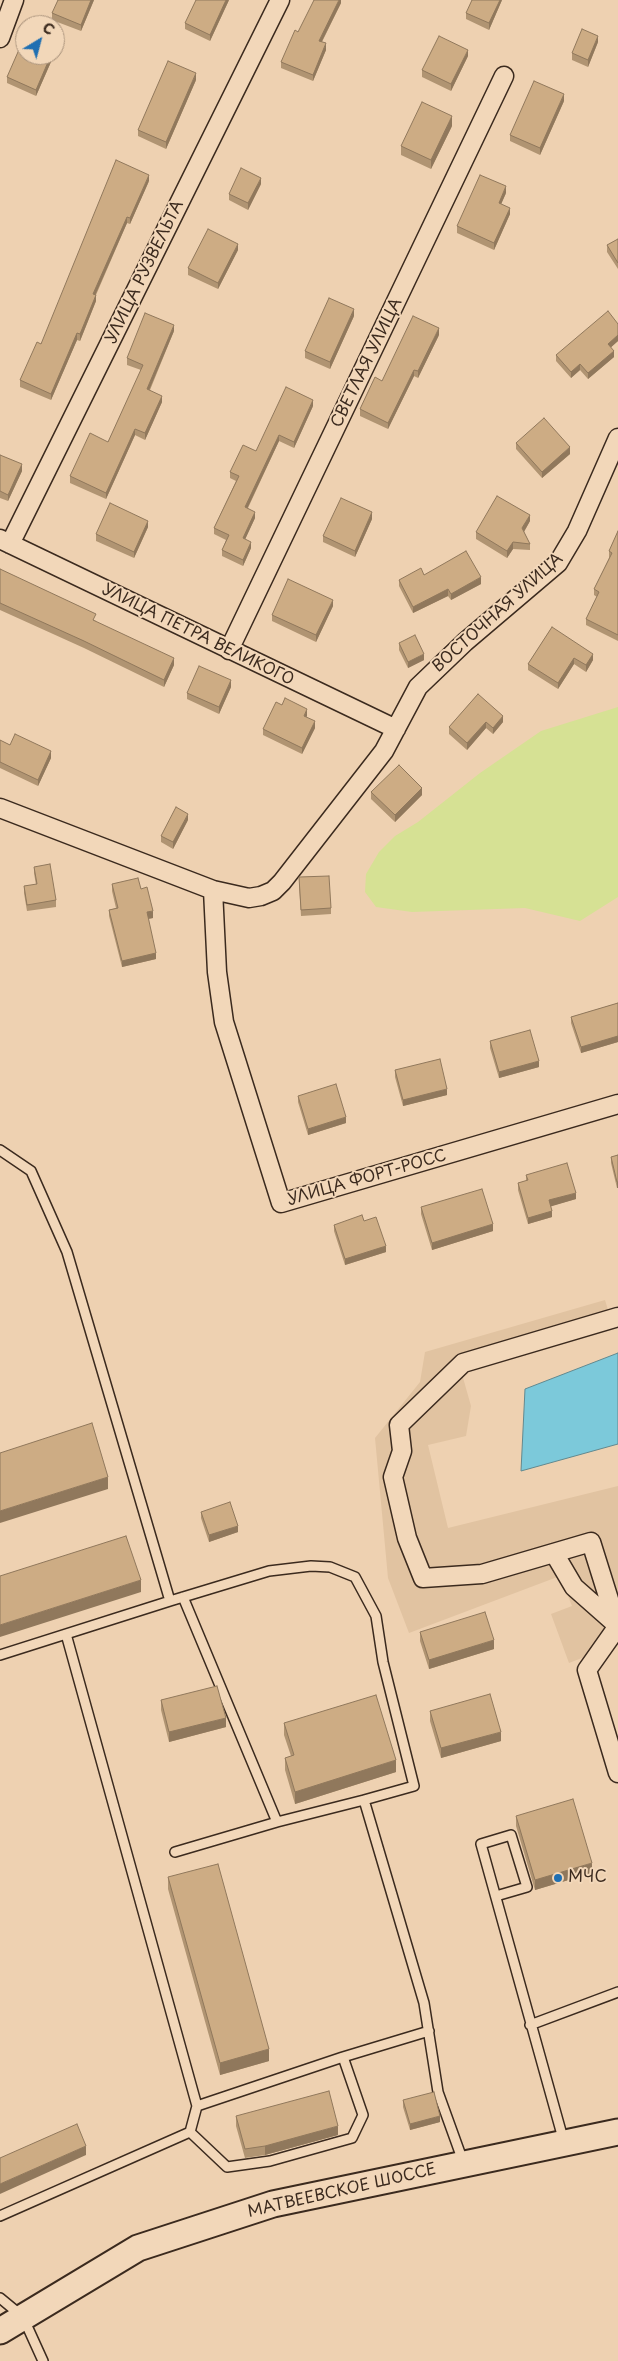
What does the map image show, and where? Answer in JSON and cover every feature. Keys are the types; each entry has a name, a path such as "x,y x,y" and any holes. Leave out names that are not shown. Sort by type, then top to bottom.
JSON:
{"main road":[{"name":"МАТВЕЕВСКОЕ ШОССЕ","path":"0,2331 138,2248 273,2204 618,2132"}],"street":[{"path":"0,38 14,0"},
{"name":"УЛИЦА РУЗВЕЛЬТА","path":"5,542 280,0"},
{"name":"СВЕТЛАЯ УЛИЦА","path":"229,650 504,76"},
{"name":"ВОСТОЧНАЯ УЛИЦА","path":"0,808 213,890 249,898 261,896 273,890 282,882 384,751 418,687 465,642 558,563 577,531 618,438"},
{"name":"УЛИЦА ПЕТРА ВЕЛИКОГО","path":"5,542 396,729"},
{"name":"УЛИЦА ФОРТ-РОСС","path":"213,890 217,972 224,1022 281,1203 618,1104"},
{"path":"617,1625 591,1542 482,1574 423,1578 407,1538 393,1477 402,1451 399,1425 463,1363 618,1317"},
{"path":"554,1553 574,1587 617,1625"},
{"path":"617,1625 587,1670 618,1773"}],"lane":[{"path":"0,1150 31,1171 67,1252 170,1601"},
{"path":"0,1655 269,1571 311,1566 330,1566 356,1577 376,1616 383,1662 414,1786 277,1822 175,1852"},
{"path":"183,1597 277,1822"},
{"path":"66,1634 197,2106 190,2132"},
{"path":"364,1800 424,2003 438,2092 464,2164"},
{"path":"496,1896 527,1887 511,1835 481,1844 564,2142"},
{"path":"530,2025 618,1992"},
{"path":"197,2106 343,2057 429,2031"},
{"path":"190,2132 227,2167 270,2161 352,2138 363,2115 343,2057"},
{"path":"0,2216 190,2132"},
{"path":"0,2298 23,2316 43,2361"}],"shaded area":[{"path":"605,1300 612,1323 460,1367 471,1406 466,1436 428,1445 448,1528 618,1486 618,1644 569,1663 551,1614 572,1606 560,1576 409,1633 388,1578 375,1438 420,1382 425,1352"}],"green space":[{"path":"618,707 618,897 580,921 525,908 412,912 376,907 365,892 366,874 379,852 395,836 418,822 480,773 541,731"}],"water":[{"path":"618,1353 618,1444 521,1471 525,1389"}],"building":[{"path":"58,0 91,0 81,25 65,18 65,15 52,13"},
{"path":"196,0 226,0 210,35 185,23"},
{"path":"314,0 339,0 319,41 326,43 313,75 281,62 295,30 298,32"},
{"path":"472,0 500,0 489,23 466,13"},
{"path":"582,29 598,36 588,60 572,53"},
{"path":"439,36 468,50 451,84 422,70"},
{"path":"15,59 15,65 47,65 36,90 7,77"},
{"path":"168,61 196,73 166,142 138,130"},
{"path":"534,81 564,94 540,148 510,135"},
{"path":"422,102 452,116 431,160 401,146"},
{"path":"116,160 149,175 130,218 127,217 93,294 96,295 80,334 77,333 51,394 20,380 37,342 41,344"},
{"path":"241,168 261,178 248,203 229,194"},
{"path":"480,175 506,186 499,203 510,208 494,243 457,226"},
{"path":"208,229 238,244 218,283 188,268"},
{"path":"618,239 618,263 607,245"},
{"path":"329,298 354,309 330,362 305,351"},
{"path":"608,311 618,324 618,335 608,344 614,351 588,373 580,364 571,372 556,355"},
{"path":"145,313 174,325 147,389 162,396 145,433 135,429 106,493 70,476 90,433 108,442 143,365 127,358"},
{"path":"413,316 439,328 418,371 414,370 388,423 360,409 375,377 382,381"},
{"path":"286,387 313,400 294,442 279,435 245,507 255,512 243,538 251,542 243,560 222,550 229,535 214,528 239,476 230,472 243,445 256,451"},
{"path":"544,418 570,447 542,472 516,443"},
{"path":"0,455 22,464 8,495 0,491"},
{"path":"497,496 530,515 522,528 530,544 513,542 507,551 476,532"},
{"path":"341,498 372,512 355,551 323,536"},
{"path":"110,503 148,521 134,552 96,534"},
{"path":"618,531 618,635 586,619 599,592 594,589 612,553 609,551"},
{"path":"466,551 481,577 451,594 448,589 413,607 399,580 421,568 424,575"},
{"path":"0,569 96,614 93,620 174,658 164,680 0,603"},
{"path":"288,579 333,600 316,635 272,615"},
{"path":"552,627 593,654 586,665 574,658 558,683 528,664"},
{"path":"415,635 424,654 408,662 399,643"},
{"path":"199,666 231,680 219,707 187,693"},
{"path":"478,694 503,716 493,728 486,722 467,743 449,727"},
{"path":"285,698 307,709 304,716 315,721 302,748 263,729 276,702 282,705"},
{"path":"15,734 51,751 38,780 0,762 0,740 10,745"},
{"path":"399,765 422,788 395,815 371,792"},
{"path":"176,807 188,814 173,842 161,836"},
{"path":"50,864 56,900 27,905 24,886 37,884 34,867"},
{"path":"329,876 331,908 301,910 299,877"},
{"path":"138,878 141,889 147,887 153,911 147,912 156,953 122,961 109,910 118,908 112,884"},
{"path":"618,1003 618,1036 581,1047 571,1017"},
{"path":"530,1030 539,1061 499,1072 490,1041"},
{"path":"440,1059 447,1089 403,1100 395,1070"},
{"path":"336,1084 346,1117 308,1129 298,1096"},
{"path":"618,1155 618,1182 617,1182 611,1157"},
{"path":"567,1163 576,1193 549,1200 552,1211 528,1218 518,1183 528,1180 526,1175"},
{"path":"482,1189 493,1224 432,1243 421,1207"},
{"path":"362,1215 364,1221 376,1217 386,1246 345,1259 334,1225"},
{"path":"92,1423 108,1477 0,1511 0,1453"},
{"path":"230,1502 238,1526 209,1535 201,1512"},
{"path":"126,1536 141,1580 0,1625 0,1576"},
{"path":"485,1612 494,1640 429,1660 420,1632"},
{"path":"217,1686 226,1718 169,1732 161,1700"},
{"path":"490,1694 501,1732 441,1748 430,1711"},
{"path":"376,1695 396,1760 295,1792 285,1758 294,1755 284,1723"},
{"path":"573,1799 592,1863 535,1880 516,1816"},
{"path":"218,1864 269,2049 220,2063 168,1877"},
{"path":"329,2091 338,2126 265,2146 245,2149 236,2116"},
{"path":"434,2092 440,2116 410,2124 403,2100"},
{"path":"77,2124 86,2146 0,2184 0,2158"}],"place":[{"name":"МЧС","path":"558,1878"}]}
